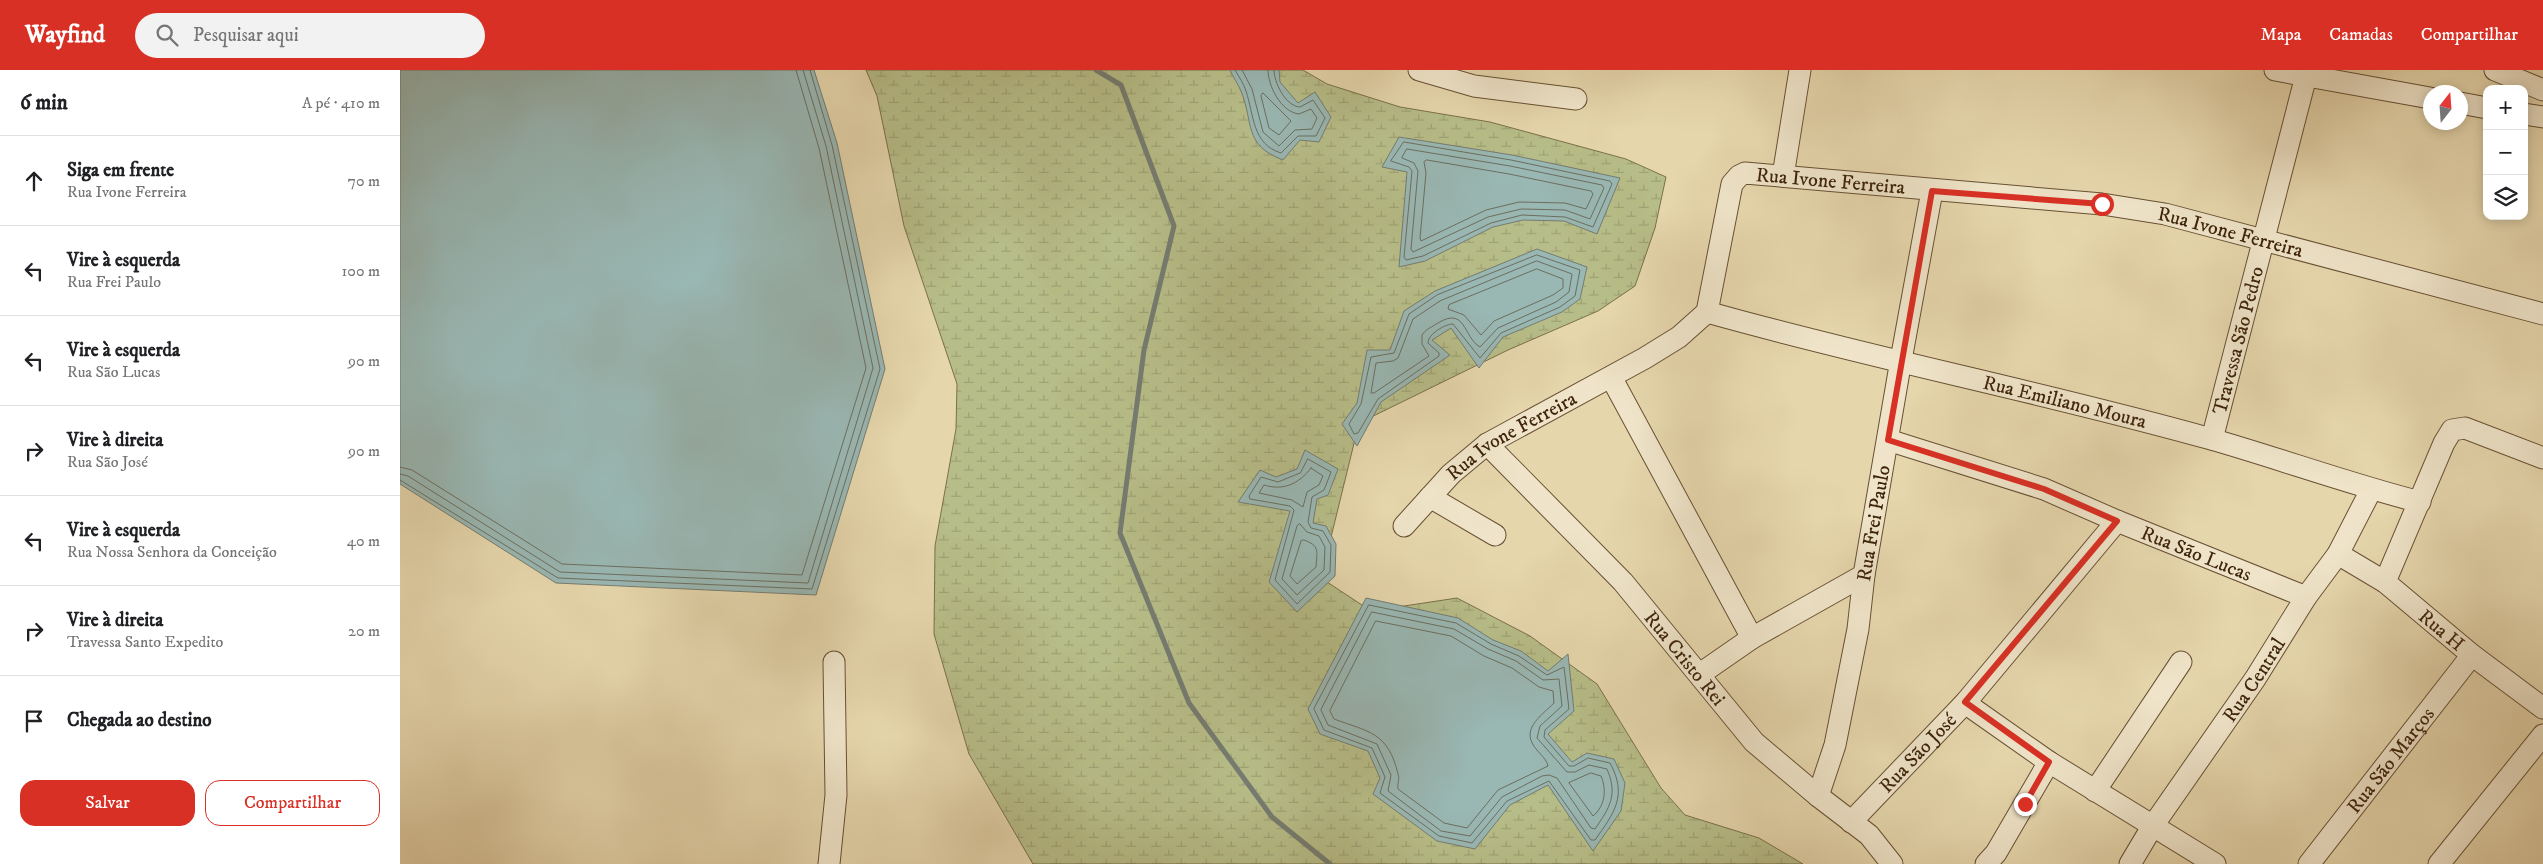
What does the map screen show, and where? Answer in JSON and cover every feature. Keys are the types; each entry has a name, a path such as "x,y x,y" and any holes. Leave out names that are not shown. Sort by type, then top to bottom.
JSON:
{"street":[{"path":"1419,70 1474,86 1576,99"},
{"path":"1783,176 1800,70"},
{"path":"2276,70 2423,97"},
{"path":"2495,70 2543,90"},
{"name":"Travessa São Pedro","path":"2212,439 2262,239 2306,76"},
{"path":"2468,104 2483,107"},
{"path":"2528,115 2543,117"},
{"name":"Rua Ivone Ferreira","path":"1404,526 1451,474 1488,444 1611,377 1679,337 1707,312 1728,201 1735,179 1745,174 2139,209 2262,239 2543,314"},
{"name":"Rua Frei Paulo","path":"1818,796 1834,745 1858,629 1864,575 1932,191"},
{"name":"Rua Emiliano Moura","path":"1707,312 1801,338 1901,360 2212,439 2371,490 2420,502"},
{"path":"1611,377 1752,638"},
{"path":"2385,582 2444,443 2452,430 2465,428 2543,458"},
{"name":"Rua São Lucas","path":"1888,440 2044,489 2117,521 2306,597"},
{"name":"Rua Cristo Rei","path":"1488,444 1624,582 1754,742 1818,796 1869,834 1892,864"},
{"name":"Rua Central","path":"2130,864 2152,827 2255,679 2306,597 2338,554 2371,490"},
{"path":"1430,497 1495,535"},
{"name":"Rua São José","path":"1851,822 1965,702 2117,521"},
{"name":"Rua H","path":"2338,554 2385,582 2472,655 2543,708"},
{"path":"1700,674 1752,638 1864,575"},
{"name":"Rua São Marços","path":"2309,864 2472,655"},
{"path":"829,864 836,795 834,662"},
{"path":"2095,791 2181,662"},
{"path":"1965,702 2049,762 2215,864"},
{"path":"2439,864 2543,735"},
{"path":"1986,864 1996,854 2049,762"}],"green space":[{"path":"866,70 1303,70 1327,84 1400,107 1490,122 1626,159 1666,177 1655,228 1635,286 1598,311 1508,350 1359,423 1321,578 1371,611 1457,598 1530,636 1597,684 1661,788 1685,815 1759,838 1803,864 1033,864 969,754 934,634 935,546 956,429 957,384 904,226 877,96"}],"water":[{"path":"400,70 814,70 837,143 885,369 816,595 556,583 400,484"},
{"path":"1230,70 1279,70 1280,82 1298,103 1315,92 1331,117 1319,142 1300,140 1283,160 1261,147 1252,132 1241,91"},
{"path":"1399,137 1512,155 1620,178 1597,234 1564,221 1523,220 1493,227 1425,261 1399,267 1407,172 1382,167"},
{"path":"1537,249 1587,267 1580,299 1562,312 1503,337 1479,368 1451,328 1432,340 1450,355 1381,402 1357,446 1342,424 1357,403 1367,350 1390,350 1404,311 1435,291"},
{"path":"1305,450 1338,469 1328,495 1317,499 1313,523 1326,526 1336,544 1335,576 1297,612 1269,582 1290,511 1238,502 1260,470 1276,477 1297,469"},
{"path":"1366,598 1458,618 1493,640 1521,651 1548,671 1568,654 1574,711 1548,734 1572,762 1587,753 1614,759 1625,783 1621,811 1593,851 1548,785 1510,805 1475,849 1437,841 1373,794 1380,778 1368,751 1320,734 1308,709"}],"waterway":[{"path":"1096,70 1121,85 1174,226 1144,350 1120,533 1189,703 1272,817 1330,864"}],"route":[{"path":"2025,804 2049,762 1965,702 2117,521 2044,489 1888,440 1932,191 2102,204"}]}
